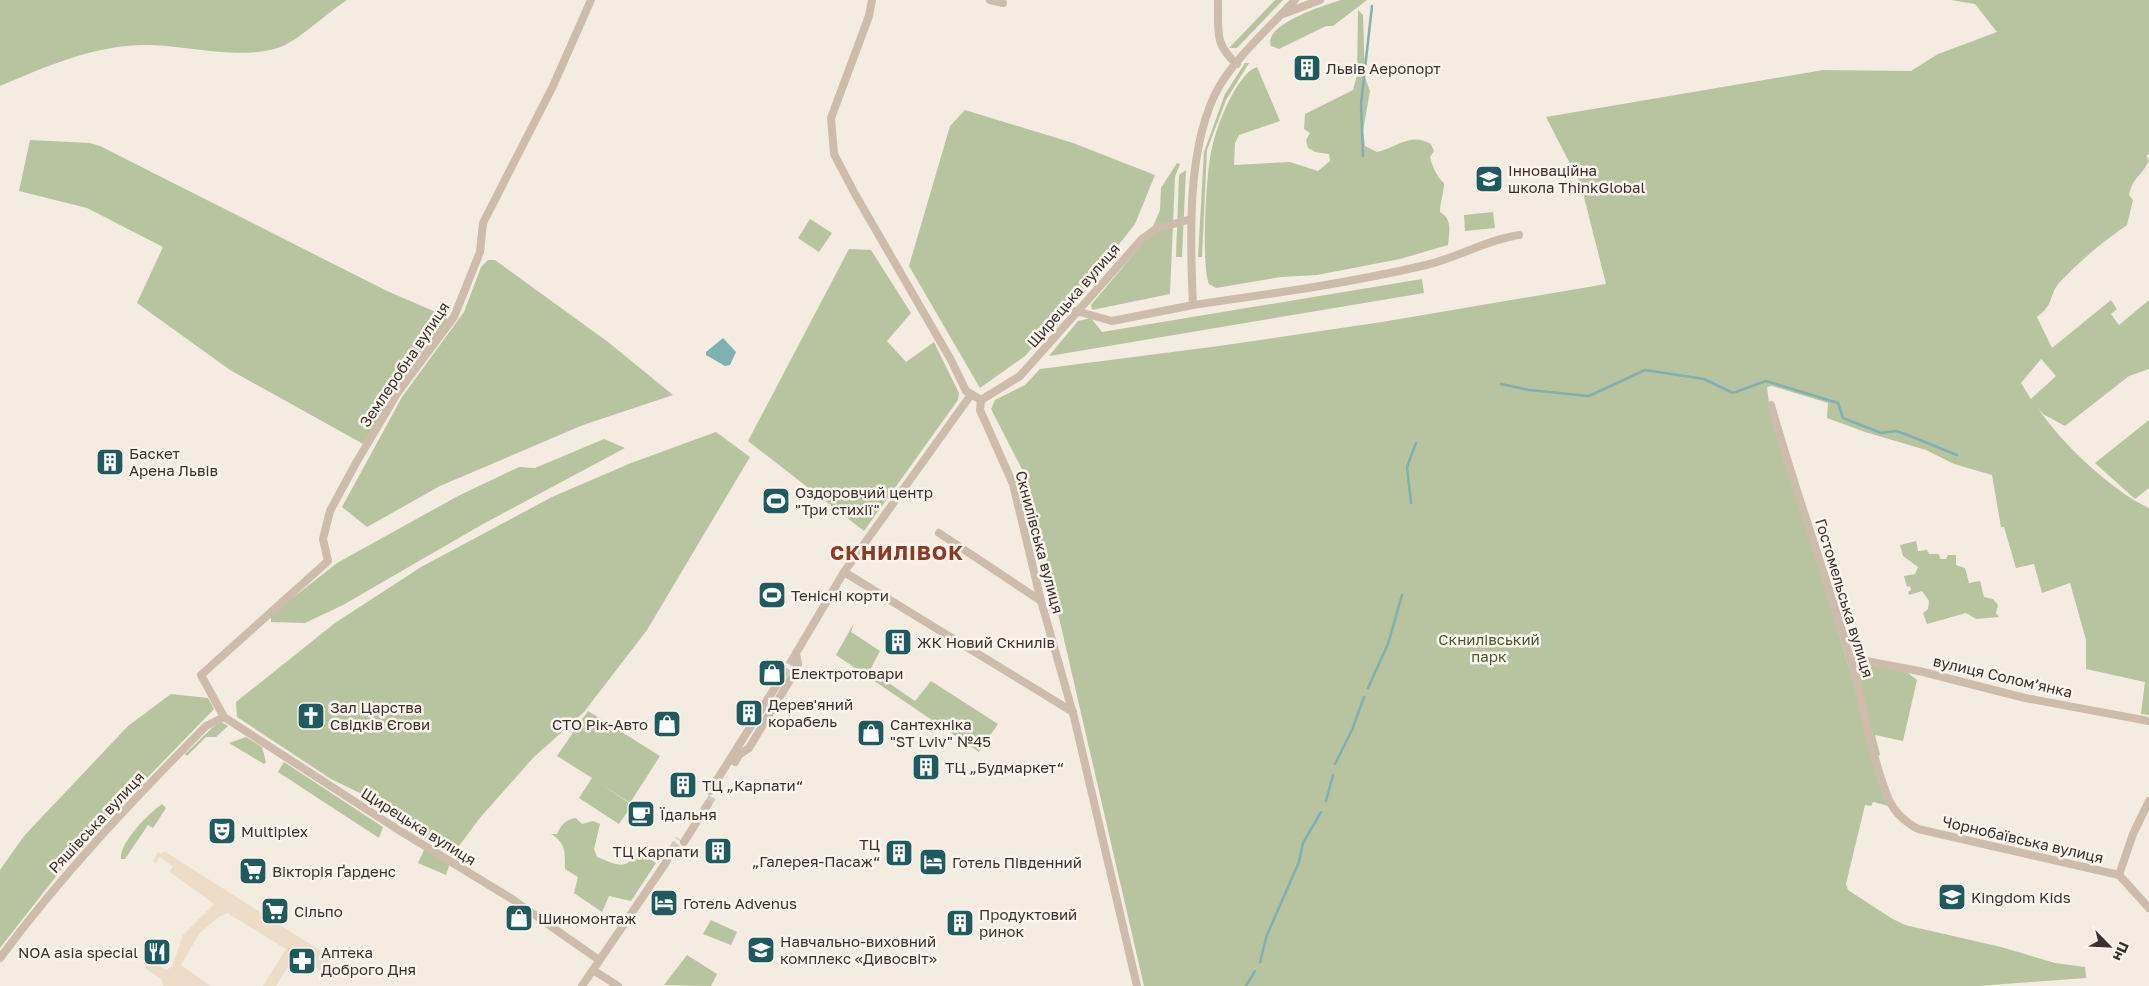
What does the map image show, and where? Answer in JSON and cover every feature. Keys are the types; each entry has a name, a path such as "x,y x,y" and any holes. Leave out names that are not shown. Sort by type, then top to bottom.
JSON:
{"street":[{"name":"Землеробна вулиця","path":"224,717 201,675 328,561 323,539 330,511 398,392 454,317 480,252 483,224 553,86 591,0"},
{"path":"872,0 870,16 831,118 834,154 854,194 900,268 966,391 970,396 981,400"},
{"path":"990,0 1003,3"},
{"path":"1218,0 1218,36 1225,55 1237,64"},
{"path":"1193,305 1191,221 1196,152 1220,86 1237,64 1295,0"},
{"path":"1281,15 1320,0"},
{"name":"Щирецька вулиця","path":"981,400 1020,376 1142,239 1156,229 1191,221"},
{"path":"1076,311 1112,321 1193,305 1288,291 1423,266 1448,259 1478,245 1520,234"},
{"path":"796,659 844,572 970,396"},
{"name":"Скнилівська вулиця","path":"981,400 980,410 1013,484 1041,601 1073,712 1137,986"},
{"name":"Гостомельська вулиця","path":"1771,405 1850,658 1872,746 1889,800"},
{"path":"939,533 1041,601"},
{"path":"844,572 1073,712"},
{"name":"вулиця Соломʼянка","path":"1850,658 1919,671 2025,698 2149,721"},
{"path":"783,675 714,791 740,755 749,748 790,680"},
{"name":"Щирецька вулиця","path":"224,717 397,830 512,899 599,960"},
{"name":"Ряшівська вулиця","path":"0,958 33,913 101,833 206,726 224,717"},
{"name":"Чорнобаївська вулиця","path":"1889,800 1902,818 1918,829 2120,875 2149,908"},
{"path":"2120,875 2133,834 2149,801"},
{"path":"682,841 706,803"},
{"path":"582,986 674,851"},
{"path":"593,970 618,986"}],"green space":[{"path":"0,0 347,0 294,40 278,48 246,53 230,53 149,45 110,48 54,64 0,86"},
{"path":"1275,0 1283,0 1237,48 1229,48"},
{"path":"1341,0 1367,0 1333,26 1326,26 1279,49 1271,46 1271,38 1276,30 1286,23 1310,11"},
{"name":"Скнилівський парк","path":"1951,0 2149,0 2149,154 2146,156 2149,160 2131,189 2129,195 2133,200 2127,225 2108,238 2059,283 2049,304 2037,317 2052,348 2111,300 2117,309 2111,314 2119,325 2149,300 2149,369 2129,376 2065,426 2043,414 2038,408 2059,435 2088,464 2119,490 2149,508 2149,715 2141,714 2145,682 2086,669 2086,640 2070,583 2042,593 2034,564 2016,568 2004,527 2001,527 1992,475 1954,464 1926,450 1865,432 1827,418 1828,403 1772,386 1767,387 1769,403 1889,806 1873,802 1871,806 1865,805 1846,884 1848,890 1905,925 2001,947 2055,963 2085,967 2086,978 1978,986 1144,986 1027,479 991,409 995,400 1025,385 1040,369 1219,346 1382,322 1606,284 1581,185 1546,117 1823,70 1911,71 1938,54 1997,32 1975,4","holes":["2041,359 2056,376 2031,399 2021,383"]},
{"path":"1358,10 1363,15 1365,77 1370,91 1363,131 1365,146 1377,152 1410,140 1417,139 1431,144 1434,151 1430,157 1432,164 1437,175 1444,183 1440,212 1449,222 1448,245 1400,259 1317,275 1281,277 1216,288 1209,284 1205,259 1206,196 1212,148 1228,102 1242,79 1249,71 1257,67 1280,121 1239,135 1235,143 1234,165 1290,162 1318,171 1330,161 1329,154 1315,152 1308,148 1306,140 1310,133 1304,129 1305,114 1353,90 1357,75"},
{"path":"1245,63 1249,63 1226,100 1207,150 1202,257 1198,257 1204,152 1225,94"},
{"path":"965,110 1073,143 1155,175 1135,224 1087,285 1025,356 980,388 909,266 950,126"},
{"path":"30,140 90,143 100,146 387,291 445,316 449,321 365,445 230,370 137,303 163,247 87,208 19,191"},
{"path":"1177,163 1180,164 1175,177 1170,294 1092,310 1091,305 1149,236 1160,210 1161,188"},
{"path":"1186,170 1182,257 1176,257 1179,175"},
{"path":"1493,212 1495,228 1465,231 1464,215"},
{"path":"810,219 832,233 819,252 798,238"},
{"path":"849,249 871,250 911,313 887,341 906,362 934,342 959,393 958,400 864,531 748,441"},
{"path":"488,260 495,260 608,342 673,395 583,425 440,486 367,527 342,507 402,397 464,312 481,267"},
{"path":"1422,279 1424,293 1049,356 1078,321 1091,318 1102,332"},
{"path":"2149,420 2149,488 2135,499 2095,463"},
{"path":"716,432 750,457 647,630 584,712 533,758 479,819 459,846 438,846 408,828 394,814 362,794 331,779 237,717 236,702 335,623 421,567 552,497 631,463"},
{"path":"604,439 625,448 483,524 343,605 305,623 271,622 271,615 337,563 458,496 519,467 535,468"},
{"path":"1916,541 1918,551 1927,550 1929,554 1939,554 1940,559 1946,559 1948,555 1956,555 1956,565 1965,568 1969,583 1980,581 1984,597 1993,599 1998,605 1996,613 1999,617 1976,619 1966,613 1927,624 1923,613 1928,609 1929,601 1922,591 1909,595 1910,586 1907,587 1904,576 1915,574 1918,567 1903,556 1900,545"},
{"path":"854,623 851,632 880,651 870,670 915,701 931,681 998,724 979,752 836,655"},
{"path":"1875,665 1908,673 1917,680 1903,741 1875,735 1880,755 1878,756 1857,677 1863,668"},
{"path":"171,694 208,698 214,709 76,851 0,948 0,870 24,836 128,726"},
{"path":"588,711 660,756 630,803 598,782 632,805 619,824 579,798 592,778 557,756"},
{"path":"221,722 228,726 216,737 206,737 187,756 185,754 212,728"},
{"path":"246,737 262,747 266,762 264,764 229,743"},
{"path":"284,762 383,827 379,838 278,772"},
{"path":"162,804 166,808 153,828 148,825 125,859 121,859 129,837"},
{"path":"576,818 582,824 593,821 600,824 594,849 597,857 623,865 631,860 641,846 647,847 644,856 656,863 631,901 609,896 602,912 574,893 578,877 565,869 564,849 560,841 551,834 557,834 564,823"},
{"path":"424,850 429,850 450,863 446,875 418,863"},
{"path":"711,920 737,932 731,945 703,934"},
{"path":"687,955 717,974 711,986 664,985"}],"shaded area":[{"path":"164,851 332,958 323,972 295,955 276,986 263,986 286,949 227,913 217,918 199,934 181,965 211,986 163,986 162,980 145,968 147,958 166,970 172,967 183,935 214,904 170,872 173,866 160,857 156,863 153,861 158,852 161,854"}],"water":[{"path":"723,338 736,352 730,365 725,366 706,355 706,352"}],"waterway":[{"path":"1363,156 1361,104 1372,6"},
{"path":"1501,384 1529,390 1589,396 1645,370 1704,379 1733,393 1766,381 1838,403 1843,418 1881,433 1896,431 1957,455"},
{"path":"1411,503 1407,467 1416,443"},
{"path":"1368,688 1388,644 1402,595"},
{"path":"1335,764 1352,730 1364,697"},
{"path":"1326,801 1333,775"},
{"path":"1260,962 1267,935 1299,862 1303,843 1321,812"},
{"path":"1246,986 1255,971"}],"tunnel":[{"path":"783,675 792,660"},
{"path":"790,680 798,664"},
{"path":"708,804 714,794"},
{"path":"672,850 679,839"}],"place":[{"name":"Львів Аеропорт","path":"1307,68"},
{"name":"Інноваційна школа ThinkGlobal","path":"1489,179"},
{"name":"Баскет Арена Львів","path":"110,462"},
{"name":"Оздоровчий центр \"Три стихії\"","path":"776,501"},
{"name":"Тенісні корти","path":"772,595"},
{"name":"ЖК Новий Скнилів","path":"898,642"},
{"name":"Електротовари","path":"772,673"},
{"name":"Дерев'яний корабель","path":"749,713"},
{"name":"Зал Царства Свідків Єгови","path":"311,716"},
{"name":"СТО Рік-Авто","path":"667,724"},
{"name":"Сантехніка \"ST Lviv\" №45","path":"871,733"},
{"name":"ТЦ „Будмаркет“","path":"926,767"},
{"name":"ТЦ „Карпати“","path":"683,785"},
{"name":"Їдальня","path":"641,814"},
{"name":"Multiplex","path":"222,831"},
{"name":"ТЦ Карпати","path":"718,851"},
{"name":"ТЦ „Галерея-Пасаж“","path":"899,853"},
{"name":"Готель Південний","path":"933,862"},
{"name":"Вікторія Ґарденс","path":"253,871"},
{"name":"Kingdom Kids","path":"1952,897"},
{"name":"Готель Advenus","path":"664,903"},
{"name":"Сільпо","path":"275,911"},
{"name":"Шиномонтаж","path":"519,918"},
{"name":"Продуктовий ринок","path":"960,923"},
{"name":"Навчально-виховний комплекс «Дивосвіт»","path":"761,950"},
{"name":"NOA asia special","path":"157,952"},
{"name":"Аптека Доброго Дня","path":"302,961"}],"district":[{"name":"СКНИЛІВОК","path":"897,552"}]}
